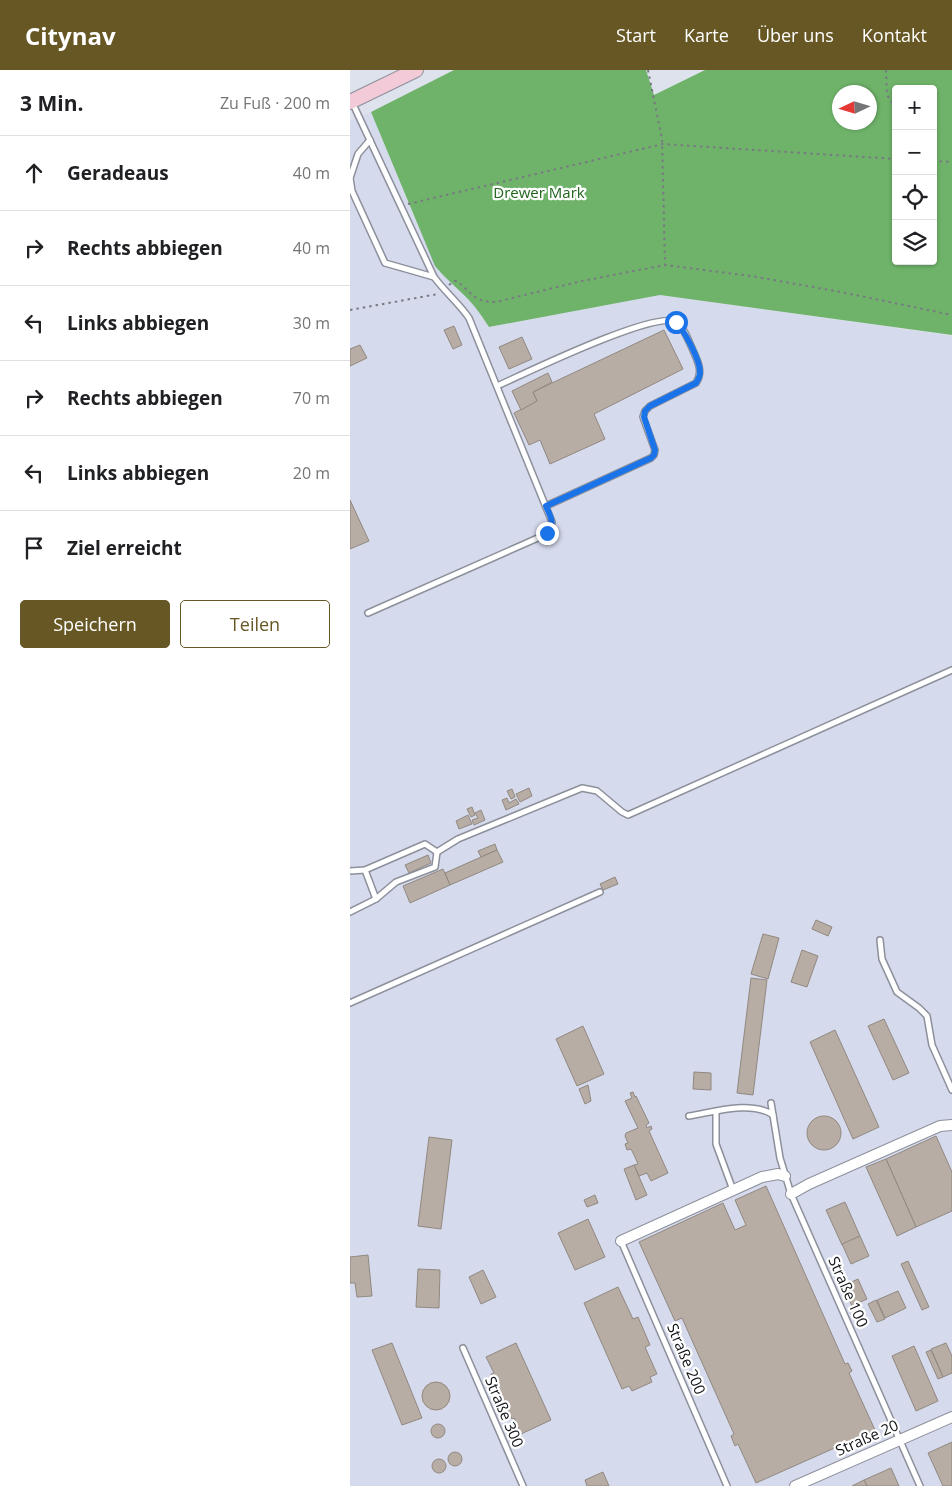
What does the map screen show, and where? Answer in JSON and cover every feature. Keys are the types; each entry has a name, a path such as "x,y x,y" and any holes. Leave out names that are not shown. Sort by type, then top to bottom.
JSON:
{"main road":[{"path":"351,102 416,70"}],"street":[{"path":"791,1194 809,1184 940,1126 952,1125"},
{"path":"621,1241 762,1177 778,1174 785,1176"},
{"name":"Straße 20","path":"795,1486 952,1417"}],"lane":[{"path":"351,102 434,277 469,318 552,522 552,526 547,533 540,537 368,613"},
{"path":"370,140 358,154 350,178 352,191 385,263 434,277"},
{"path":"350,158 358,154"},
{"path":"497,386 609,337 664,320 676,322 683,329 693,351 700,370 700,377 696,383 650,406 645,411 644,417 655,450 654,455 546,506"},
{"path":"437,852 458,839 582,788 597,791 628,815 952,670"},
{"path":"350,871 365,870 425,844 437,852"},
{"path":"350,912 376,899 396,882 435,867 437,852"},
{"path":"365,870 376,899"},
{"path":"350,1004 600,892"},
{"path":"880,940 882,959 896,992 927,1016 932,1045 952,1090"},
{"name":"Straße 100","path":"771,1103 780,1158 791,1194 920,1486"},
{"path":"690,1116 745,1107 765,1110 773,1115"},
{"path":"716,1112 716,1144 733,1190"},
{"name":"Straße 200","path":"621,1241 727,1486"},
{"name":"Straße 300","path":"463,1348 523,1486"}],"path":[{"path":"648,70 662,144 665,265"},
{"path":"886,70 887,95 892,102"},
{"path":"400,205 662,144 892,159"},
{"path":"937,161 952,162"},
{"path":"350,310 434,296 454,281 457,281 483,302 496,302 582,281 665,265 751,276 952,315"}],"shaded area":[{"path":"371,112 418,227 465,295 490,327 660,295 952,336 952,1486 350,1486 350,121"}],"green space":[{"name":"Drewer Mark","path":"454,70 646,70 654,95 705,70 952,70 952,335 660,295 489,327 465,296 435,266 371,112"}],"building":[{"path":"454,326 462,345 453,349 444,330"},
{"path":"664,330 683,369 594,414 605,439 550,464 540,440 529,445 514,413 537,401 533,392"},
{"path":"522,337 532,359 509,369 499,347"},
{"path":"360,345 367,358 350,366 350,349"},
{"path":"548,373 552,382 533,392 537,401 521,410 512,391"},
{"path":"350,500 369,541 350,549"},
{"path":"529,788 532,796 520,802 516,794"},
{"path":"512,789 515,797 511,799 507,791"},
{"path":"507,798 509,803 516,799 519,804 506,810 502,800"},
{"path":"472,807 475,815 471,817 467,809"},
{"path":"481,810 485,820 474,825 472,820 478,818 475,813"},
{"path":"468,815 472,824 459,829 456,821"},
{"path":"495,844 497,850 481,857 478,851"},
{"path":"497,850 503,862 450,885 445,873"},
{"path":"428,855 431,863 409,873 405,865"},
{"path":"443,869 450,885 410,903 403,886"},
{"path":"615,877 618,884 603,890 600,884"},
{"path":"816,920 832,927 828,936 812,929"},
{"path":"763,934 779,938 768,979 751,974"},
{"path":"802,950 818,956 807,987 791,982"},
{"path":"751,978 767,980 753,1095 737,1093"},
{"path":"884,1019 909,1073 893,1080 868,1026"},
{"path":"583,1026 604,1074 577,1086 556,1039"},
{"path":"835,1030 879,1127 853,1139 810,1042"},
{"path":"694,1072 711,1073 711,1090 693,1089"},
{"path":"588,1085 591,1101 585,1104 579,1089"},
{"path":"633,1092 649,1123 646,1125 647,1128 651,1126 652,1129 649,1131 668,1173 651,1181 647,1173 639,1176 634,1165 638,1164 635,1157 631,1149 627,1150 625,1144 628,1143 625,1136 626,1133 638,1128 625,1101 632,1098 630,1093"},
{"path":"824,1116 831,1117 836,1121 840,1126 840,1140 836,1145 831,1149 824,1150 817,1149 812,1145 808,1140 807,1133 808,1126 812,1121 817,1117"},
{"path":"936,1136 952,1172 952,1211 916,1227 886,1159"},
{"path":"429,1137 452,1140 441,1229 418,1226"},
{"path":"886,1159 916,1227 897,1236 866,1167"},
{"path":"634,1165 647,1195 636,1200 624,1169"},
{"path":"766,1186 845,1364 848,1363 852,1371 849,1373 875,1430 756,1483 738,1444 735,1446 731,1436 734,1434 682,1318 675,1321 639,1242 723,1203 735,1230 746,1225 735,1200"},
{"path":"595,1195 598,1203 587,1207 584,1200"},
{"path":"845,1202 860,1236 842,1245 826,1210"},
{"path":"588,1219 605,1257 575,1270 558,1233"},
{"path":"860,1236 869,1256 851,1264 842,1244"},
{"path":"368,1255 372,1296 357,1297 355,1283 350,1283 350,1257"},
{"path":"908,1261 929,1307 922,1310 901,1264"},
{"path":"418,1269 440,1270 439,1308 416,1307"},
{"path":"483,1270 496,1297 481,1304 469,1277"},
{"path":"858,1279 867,1299 852,1306 843,1286"},
{"path":"618,1287 633,1319 638,1317 650,1345 645,1347 657,1374 650,1377 652,1382 632,1391 629,1386 622,1389 584,1303"},
{"path":"898,1291 906,1308 885,1318 877,1300"},
{"path":"876,1300 885,1319 877,1322 868,1304"},
{"path":"392,1343 422,1418 402,1425 372,1350"},
{"path":"516,1343 551,1420 521,1434 491,1374 494,1373 486,1357"},
{"path":"946,1343 952,1356 952,1373 943,1377 931,1349"},
{"path":"914,1346 938,1401 916,1411 892,1356"},
{"path":"931,1350 943,1377 938,1379 926,1352"},
{"path":"436,1382 446,1386 450,1396 446,1406 436,1410 426,1406 422,1396 426,1386"},
{"path":"438,1424 443,1426 445,1431 443,1436 438,1438 433,1436 431,1431 433,1426"},
{"path":"952,1442 952,1486 943,1486 928,1453"},
{"path":"455,1452 460,1454 462,1459 460,1464 455,1466 450,1464 448,1459 450,1454"},
{"path":"439,1459 444,1461 446,1466 444,1471 439,1473 434,1471 432,1466 434,1461"},
{"path":"891,1468 899,1486 867,1486 864,1480"},
{"path":"603,1472 609,1486 587,1486 585,1480"},
{"path":"864,1480 867,1486 852,1486"}],"route":[{"path":"547,533 552,526 552,522 546,506 654,455 655,450 645,424 645,411 650,406 696,383 700,377 700,370 693,351 683,329 676,322"}]}
